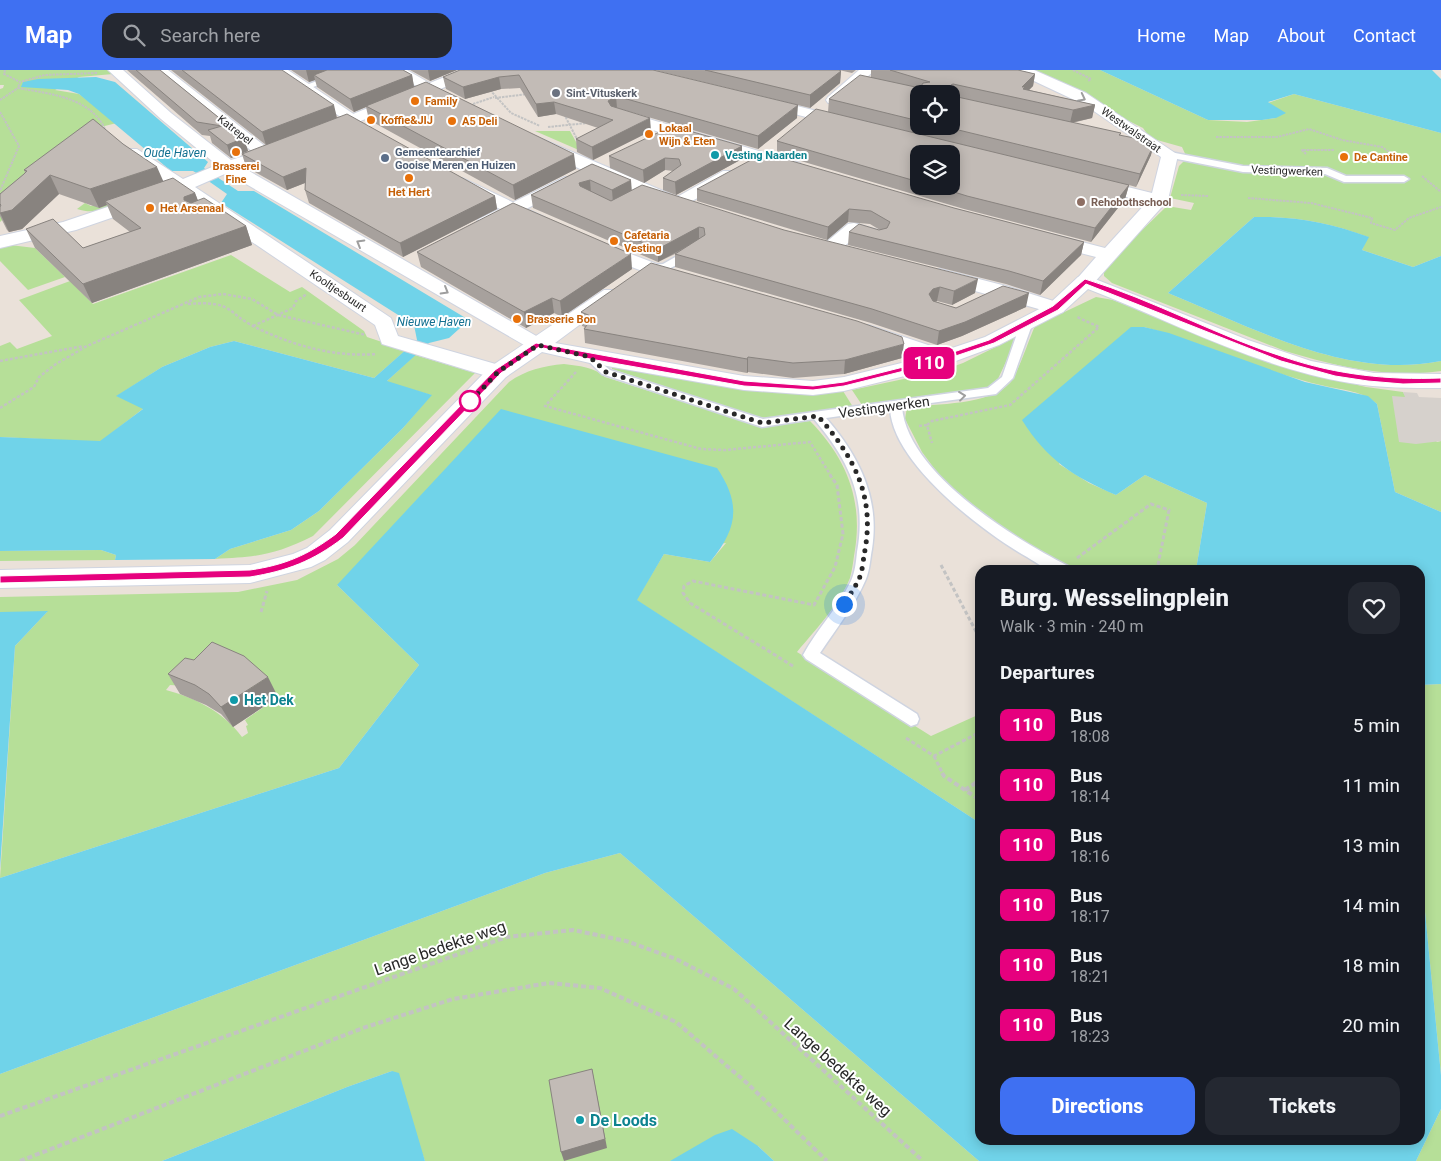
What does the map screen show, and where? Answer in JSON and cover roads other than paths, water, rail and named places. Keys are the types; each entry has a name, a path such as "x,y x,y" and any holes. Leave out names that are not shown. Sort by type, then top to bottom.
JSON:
{"street":[{"path":"117,72 135,70"},
{"name":"Katrepel","path":"159,70 264,153"},
{"path":"278,70 368,128"},
{"path":"396,70 464,107"},
{"path":"335,126 475,70"},
{"path":"117,72 166,116 229,167 411,263 538,345"},
{"name":"Westwalstraat","path":"538,345 583,364 744,383 813,388 844,384 944,358 992,341 1027,322 1065,312 1085,281 1159,200 1170,155 1153,148 1098,106 1057,86 1015,72"},
{"path":"838,76 866,78"},
{"path":"800,125 866,78"},
{"path":"749,98 862,126"},
{"path":"618,115 669,131 766,152 808,171"},
{"name":"Kooltjesbuurt","path":"105,129 138,158 181,188 210,212 329,285 384,322 406,345 498,372"},
{"path":"652,140 669,131"},
{"path":"525,136 644,192 704,211"},
{"path":"1115,140 1153,148"},
{"path":"0,242 29,238 59,230 181,188 281,146"},
{"path":"678,203 766,152"},
{"path":"469,231 609,160"},
{"path":"450,177 511,209 553,228"},
{"path":"1073,179 1159,200"},
{"path":"644,192 666,180"},
{"path":"812,243 839,250 854,228 878,236"},
{"path":"1033,235 1109,255"},
{"path":"578,239 636,277 687,278"},
{"path":"922,271 999,290 1065,312"},
{"path":"0,580 250,574 271,570 316,554 340,536 498,372 636,277"},
{"path":"1085,281 1284,360 1335,374 1368,379 1403,382 1441,381"},
{"path":"976,302 999,290"},
{"path":"854,326 944,358"}],"lane":[{"path":"305,87 353,70"},
{"name":"Vestingwerken","path":"1170,155 1243,169 1326,171 1344,179 1404,179"},
{"path":"636,277 665,267 700,245"},
{"name":"Vestingwerken","path":"583,364 762,423 992,391 1007,378 1027,322"},
{"path":"896,404 899,425 915,453 939,484 978,520 1023,550 1053,565"},
{"path":"818,416 835,435 852,462 866,496 868,537 859,579 811,655 911,719"}],"water":[{"path":"1100,70 1432,70 1441,79 1441,133 1294,94 1268,102 1286,113 1276,118 1262,120 1208,120"},
{"name":"Oude Haven","path":"96,77 115,82 208,162 204,168 208,171 198,174 193,171 171,171 79,94 68,90 21,87 23,82 38,79"},
{"name":"Nieuwe Haven","path":"217,177 238,191 254,191 469,320 449,338 429,343 387,381 432,395 403,428 319,511 291,530 230,549 215,559 115,560 116,555 101,550 0,551 0,437 100,441 143,409 116,396 162,367 210,347 234,341 374,378 417,340 414,325 221,203 227,194 207,180"},
{"path":"1254,217 1298,219 1355,232 1369,237 1362,250 1413,267 1441,256 1441,361 1406,365 1370,363 1336,357 1267,335 1168,293"},
{"path":"1131,327 1144,327 1169,333 1305,382 1368,396 1377,404 1395,492 1441,512 1441,684 1425,685 1425,565 1197,565 1207,503 1145,475 1116,495 1074,474 1063,466 1041,446 1022,420"},
{"path":"501,409 717,468 725,481 733,505 731,528 726,539 710,562 664,554 637,600 975,820 975,1145 1424,1145 1416,1161 979,1161 620,853 545,873 0,1074 0,878 339,768 419,665 337,585"},
{"path":"48,611 15,646 0,869 0,612"},
{"path":"1425,912 1441,1075 1441,1109 1425,1142"},
{"path":"392,1071 399,1073 425,1161 162,1161 347,1087"},
{"path":"732,1129 758,1146 774,1161 670,1161 715,1135"}],"place":[{"name":"Sint-Vituskerk","path":"556,93"},
{"name":"Family","path":"415,101"},
{"name":"Koffie&JIJ","path":"371,120"},
{"name":"A5 Deli","path":"452,121"},
{"name":"Lokaal Wijn & Eten","path":"649,134"},
{"name":"Brasserei Fine","path":"236,152"},
{"name":"Vesting Naarden","path":"715,155"},
{"name":"De Cantine","path":"1344,157"},
{"name":"Gemeentearchief Gooise Meren en Huizen","path":"385,158"},
{"name":"Het Hert","path":"409,178"},
{"name":"Rehobothschool","path":"1081,202"},
{"name":"Het Arsenaal","path":"150,208"},
{"name":"Cafetaria Vesting","path":"614,241"},
{"name":"Brasserie Bon","path":"517,319"},
{"name":"Het Dek","path":"234,700"},
{"name":"De Loods","path":"580,1120"}]}
